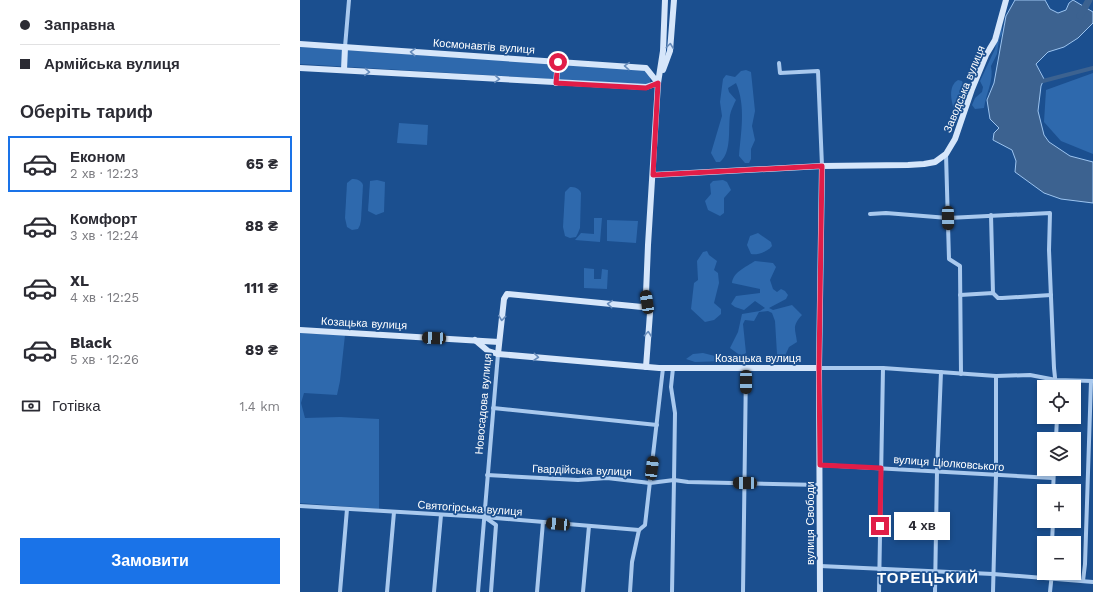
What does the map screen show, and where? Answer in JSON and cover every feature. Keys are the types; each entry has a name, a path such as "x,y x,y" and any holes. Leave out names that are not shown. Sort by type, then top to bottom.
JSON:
{"street":[{"path":"344,70 349,0"},
{"path":"646,367 650,309 646,294 658,83 663,51 665,0"},
{"path":"300,68 646,88 658,83 670,51 674,0"},
{"name":"Заводська вулиця","path":"946,154 955,139 986,55 995,40 1006,0"},
{"name":"Космонавтів вулиця","path":"300,44 646,68 658,83"},
{"path":"556,83 558,62"},
{"name":"вулиця Свободи","path":"779,63 780,73 818,71 822,166 819,368 820,592"},
{"path":"653,175 822,166 924,164 935,162 946,154"},
{"path":"946,154 949,259 960,266 961,374"},
{"path":"870,214 886,213 948,218 1050,214 1049,250 1054,368 1056,380"},
{"path":"991,216 993,293 998,298 1051,295"},
{"path":"960,295 993,293"},
{"name":"Новосадова вулиця","path":"478,592 487,475 504,299 507,294 632,306 642,306 647,302"},
{"name":"Козацька вулиця","path":"300,330 499,342"},
{"name":"Козацька вулиця","path":"475,340 488,351 498,354 646,367 883,368 996,376 1030,375 1056,380"},
{"path":"630,592 632,562 639,530 645,525 663,368"},
{"path":"672,592 675,413 671,387 673,368"},
{"path":"743,592 746,368"},
{"path":"879,592 883,368"},
{"path":"934,592 941,372"},
{"path":"993,592 996,476 996,376"},
{"name":"Козацька вулиця","path":"1081,381 1092,381"},
{"path":"1083,581 1086,548 1092,381"},
{"path":"493,408 657,425"},
{"name":"вулиця Ціолковського","path":"820,465 1053,478"},
{"name":"Гвардійська вулиця","path":"487,475 578,480 607,478 650,483 674,480 688,482 820,485"},
{"path":"1053,478 1053,484"},
{"name":"Святогірська вулиця","path":"300,506 484,517 639,530"},
{"path":"340,592 347,509"},
{"path":"387,592 394,512"},
{"path":"434,592 441,515"},
{"path":"484,517 496,525 491,592"},
{"path":"537,592 543,522"},
{"path":"583,592 589,526"},
{"path":"820,566 934,572 1037,575"},
{"path":"1050,592 1051,580"},
{"path":"1078,580 1093,582"}],"shaded area":[{"path":"1015,0 1045,0 1050,9 1058,13 1066,10 1069,3 1073,0 1093,12 1093,23 1078,38 1064,47 1048,52 1036,64 1044,79 1041,86 1038,111 1044,135 1049,142 1070,156 1093,162 1093,203 1061,199 1044,193 1015,172 1016,161 1012,150 993,140 994,133 999,128 990,119 987,100 994,83 1006,16"},
{"path":"1002,24 1002,34 999,40 997,54 991,66 991,82 984,108 975,109 972,105 975,98 982,92 983,87 980,81 995,49 999,28"},
{"path":"300,47 651,70 650,85 300,64"},
{"path":"746,70 751,72 755,111 752,126 755,140 751,149 751,159 749,163 745,163 739,156 742,110 736,83 728,88 729,92 736,100 730,115 728,146 724,158 720,162 716,162 711,153 722,116 720,102 723,79 726,75 735,77 741,71"},
{"path":"1093,73 1093,154 1061,141 1044,122 1046,90"},
{"path":"958,80 962,81 964,85 965,98 961,108 954,110 951,94 953,86"},
{"path":"399,123 428,125 427,145 397,143"},
{"path":"352,179 359,180 363,185 360,225 358,229 352,230 347,227 345,218 347,183"},
{"path":"377,180 385,182 384,212 376,215 368,211 370,181"},
{"path":"723,180 727,182 731,190 724,198 724,213 720,216 708,210 705,201 711,194 710,184 713,181"},
{"path":"570,187 577,188 581,193 580,228 576,237 570,238 565,236 563,227 565,192"},
{"path":"594,218 602,218 600,242 575,240 581,233 594,234"},
{"path":"607,220 638,221 636,243 607,241"},
{"path":"758,233 771,242 772,246 762,253 751,254 747,245 750,236"},
{"path":"707,251 709,255 717,261 714,270 718,273 719,283 714,303 721,309 721,314 714,320 705,322 691,309 694,283 698,280 697,261 703,252"},
{"path":"755,261 773,263 776,267 770,280 773,289 777,292 781,289 788,295 786,299 769,308 773,310 792,305 802,315 795,325 797,342 789,347 783,360 778,358 775,321 772,313 768,311 759,312 754,321 745,320 743,324 746,353 741,356 730,348 738,332 742,314 760,311 765,308 755,301 744,310 731,304 736,296 760,293 760,289 732,283 737,273"},
{"path":"584,268 594,269 594,279 601,279 602,269 608,270 607,289 584,288"},
{"path":"300,333 345,335 337,395 304,393 301,403 305,418 340,417 379,419 379,509 300,503"},
{"path":"703,353 727,359 725,361 695,362 686,359 693,354"}],"waterway":[{"path":"1080,16 1089,0"},
{"path":"1043,81 1093,68"}],"district":[{"name":"ТОРЕЦЬКИЙ","path":"928,578"}],"route":[{"path":"558,62 556,83 646,88 658,83 653,175 822,166 819,368 820,465 881,468 880,526"}]}
